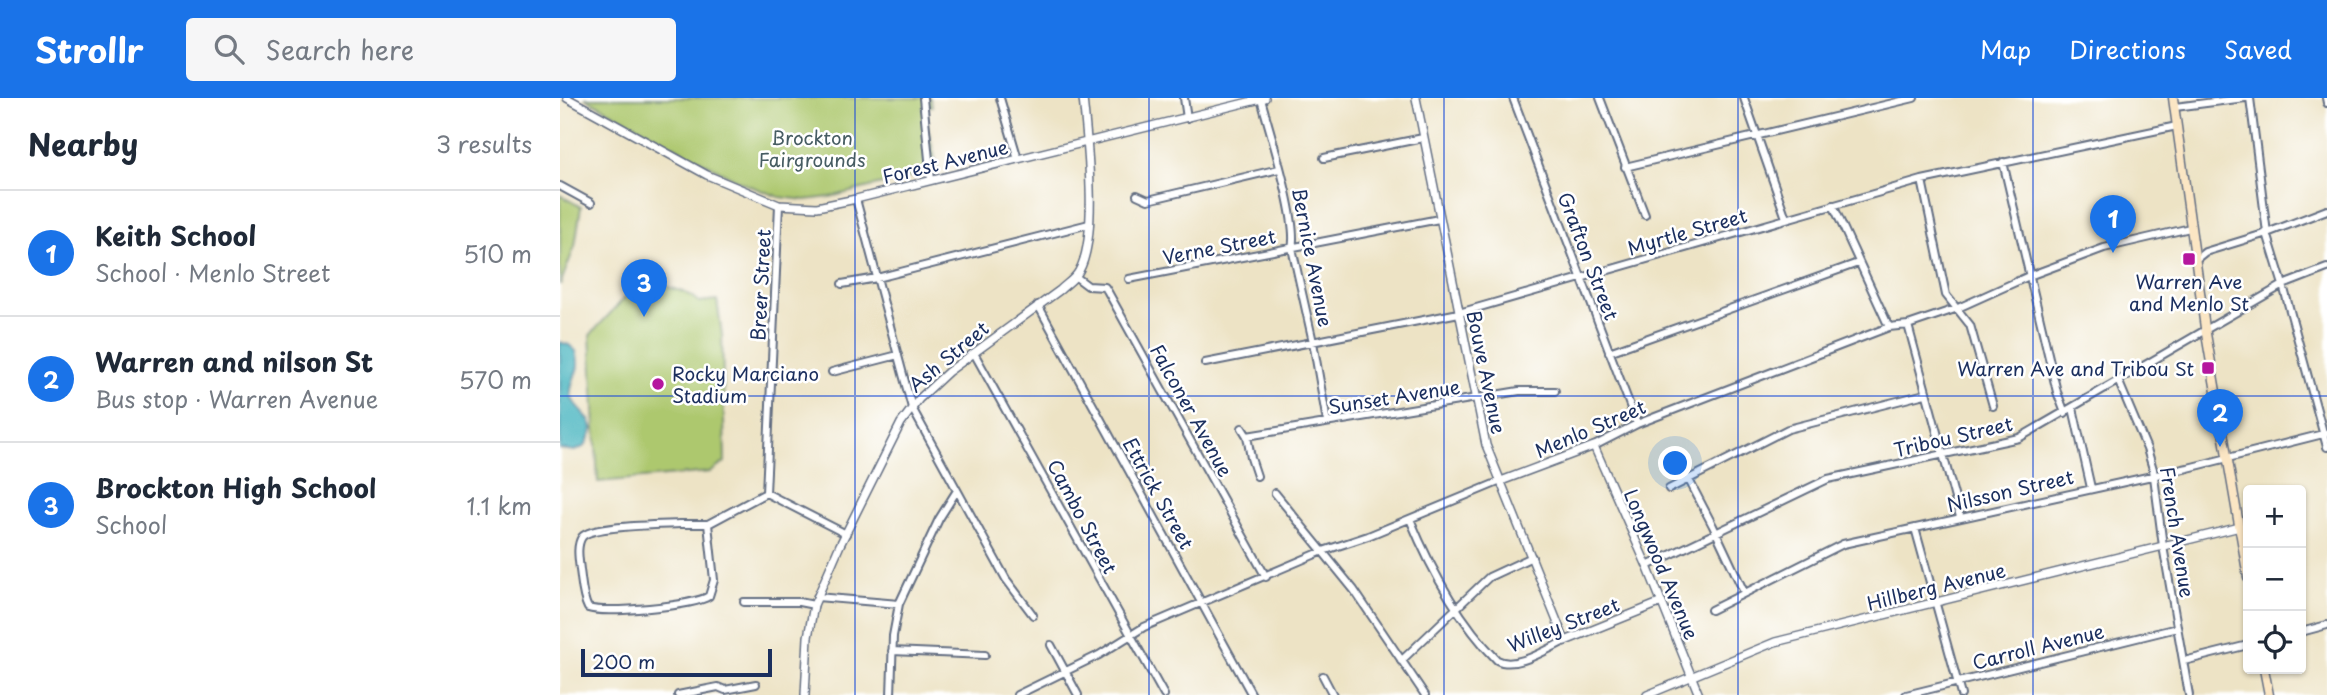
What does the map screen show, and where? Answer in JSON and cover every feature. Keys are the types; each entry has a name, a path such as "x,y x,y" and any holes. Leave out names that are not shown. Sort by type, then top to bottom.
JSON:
{"main road":[{"path":"2174,102 2205,328 2243,548"},
{"path":"2265,674 2269,695"}],"street":[{"name":"Forest Avenue","path":"567,98 707,175 779,205 817,207 1263,99"},
{"path":"923,98 931,180"},
{"path":"1000,98 1018,159"},
{"path":"1076,276 1084,259 1089,224 1090,189 1083,98"},
{"path":"1184,98 1187,118"},
{"name":"Bouve Avenue","path":"1416,98 1486,445 1565,641"},
{"name":"Grafton Street","path":"1513,98 1637,424"},
{"path":"1600,98 1645,215"},
{"path":"1744,98 1786,218"},
{"path":"1625,167 1914,98"},
{"path":"2174,102 2248,98 2267,233 2327,447"},
{"name":"Bernice Avenue","path":"1263,99 1292,226 1292,248 1327,422"},
{"name":"Myrtle Street","path":"1205,363 1458,313 1922,180 2177,126"},
{"path":"1324,158 1423,138"},
{"path":"2003,162 2057,392 2065,412"},
{"path":"1137,195 1149,200 1279,169"},
{"path":"1922,180 1946,295 1970,326 1993,406"},
{"path":"560,186 591,203"},
{"path":"856,199 912,408 1006,579 1033,615"},
{"name":"Breer Street","path":"766,493 779,205"},
{"path":"1833,205 1889,327"},
{"path":"2195,260 2204,252 2267,233 2327,210"},
{"name":"Verne Street","path":"1129,279 1439,219"},
{"path":"842,284 877,278 1089,224"},
{"name":"Menlo Street","path":"1017,695 1099,655 1130,634 1323,551 1594,446 1637,424 1889,327 1908,325 1958,308 2029,276 2104,248 2190,228"},
{"path":"1609,352 1858,263"},
{"name":"Tribou Street","path":"1647,566 1828,479 2019,438 2205,328 2283,285 2327,268"},
{"name":"Ash Street","path":"805,695 808,637 816,601 897,430 912,408 936,382 1076,276"},
{"name":"Falconer Avenue","path":"1076,276 1088,286 1105,287 1266,577"},
{"name":"Ettrick Street","path":"1038,305 1252,695"},
{"path":"1908,325 1960,517"},
{"name":"Cambo Street","path":"974,352 1164,695"},
{"path":"832,372 898,355"},
{"name":"French Avenue","path":"2118,380 2147,449 2154,475 2163,546 2189,695"},
{"name":"Sunset Avenue","path":"1247,436 1519,391 1555,391"},
{"path":"1669,489 1788,429 1925,394"},
{"path":"2073,408 2091,488"},
{"path":"1242,428 1247,436 1257,476"},
{"name":"Nilsson Street","path":"1710,610 1843,544 2154,475 2325,433"},
{"name":"Longwood Avenue","path":"1594,446 1647,566 1699,695"},
{"path":"1688,478 1744,592"},
{"path":"891,695 892,650 899,604 939,519 956,492"},
{"path":"708,524 714,580 712,593 706,598 687,604 606,611 590,609 586,605 579,556 580,542 585,535 598,530 708,524 766,493 846,534"},
{"path":"1275,494 1361,601 1425,695"},
{"path":"1410,519 1428,561 1456,610"},
{"name":"Hillberg Avenue","path":"1647,695 1775,642 2240,527"},
{"path":"1915,528 1961,695"},
{"path":"1401,661 1489,577 1532,558"},
{"path":"744,601 899,604"},
{"name":"Willey Street","path":"1456,610 1500,663 1517,662 1662,602"},
{"path":"2306,631 2327,625"},
{"name":"Carroll Avenue","path":"1906,695 2177,628"},
{"path":"1051,645 1077,695"},
{"path":"2184,661 2243,646"},
{"path":"892,650 985,655"},
{"path":"1323,676 1333,695"},
{"path":"678,695 718,687 726,692 756,684"}],"green space":[{"name":"Brockton Fairgrounds","path":"585,98 930,98 932,106 923,108 938,170 830,197 805,200 779,197 742,183"},
{"path":"560,195 581,207 575,246 560,285"},
{"name":"Rocky Marciano Stadium","path":"645,276 658,284 685,292 699,302 717,300 722,335 725,462 711,472 598,482 590,335"}],"water":[{"path":"560,342 576,351 578,368 571,396 589,420 592,430 585,446 575,451 560,449"}],"place":[{"name":"Keith School","path":"2113,253"},
{"name":"Warren Ave and Menlo St","path":"2189,259"},
{"name":"Brockton High School","path":"644,317"},
{"name":"Warren Ave and Tribou St","path":"2208,368"},
{"name":"Rocky Marciano Stadium","path":"658,384"},
{"name":"Warren and nilson St","path":"2220,447"}]}
